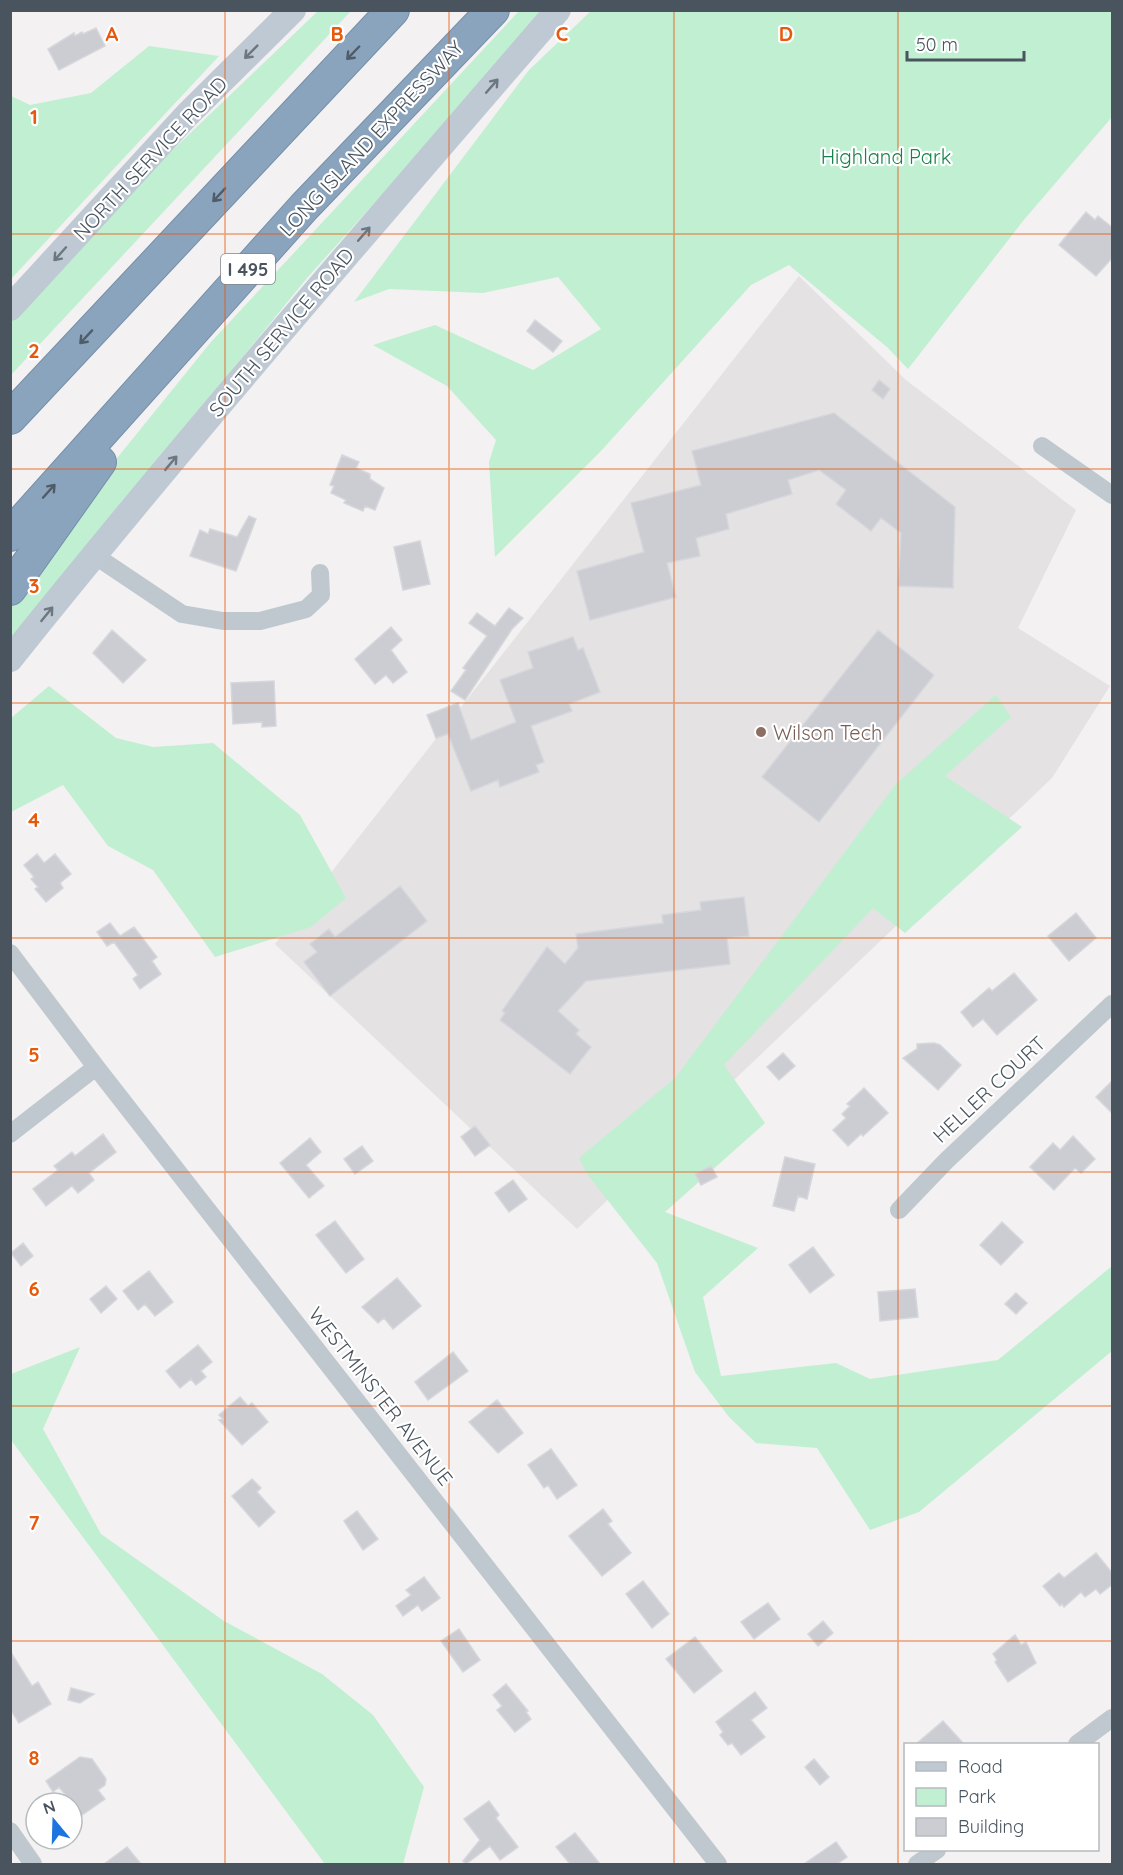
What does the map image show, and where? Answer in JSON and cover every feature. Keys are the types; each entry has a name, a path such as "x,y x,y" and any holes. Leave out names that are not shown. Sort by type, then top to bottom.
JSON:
{"highway":[{"path":"10,418 393,10"},
{"name":"LONG ISLAND EXPRESSWAY","path":"10,535 304,207 493,10"},
{"path":"10,589 77,491 304,207"}],"main road":[{"name":"NORTH SERVICE ROAD","path":"10,308 187,115 293,10"},
{"name":"SOUTH SERVICE ROAD","path":"10,659 94,555 346,255 558,10"}],"street":[{"path":"1042,446 1113,495"},
{"path":"94,555 183,614 223,621 260,621 306,609 321,595 320,573"},
{"name":"WESTMINSTER AVENUE","path":"10,953 96,1067 718,1864"},
{"name":"HELLER COURT","path":"899,1210 946,1161 1113,1004"},
{"path":"10,1134 96,1067"},
{"path":"1078,1743 1113,1718"},
{"path":"10,1831 33,1864"},
{"path":"917,1864 936,1851"}],"shaded area":[{"name":"Wilson Tech","path":"799,276 906,380 1076,510 1018,628 1110,686 1052,778 577,1229 275,944"}],"green space":[{"name":"Highland Park","path":"592,10 1112,11 1112,117 1023,221 908,369 888,348 789,265 751,285 601,451 495,557 489,462 496,440 447,386 373,345 435,325 533,370 601,329 558,277 483,293 389,289 354,302 529,70"},
{"path":"318,11 351,11 11,375 11,318 92,227"},
{"path":"519,11 547,11 307,278 11,641 11,607 88,494 211,342"},
{"path":"149,46 219,56 11,279 11,96 30,105 91,93"},
{"path":"49,686 116,738 153,747 213,743 300,815 346,898 311,927 215,957 153,870 108,846 63,785 11,812 11,718"},
{"path":"996,695 1011,717 945,776 1022,827 905,933 873,908 724,1065 765,1123 665,1212 758,1248 703,1297 721,1376 836,1363 870,1379 998,1360 1112,1266 1112,1351 919,1512 870,1530 817,1448 756,1443 729,1417 695,1372 657,1263 587,1174 579,1158 675,1078 896,784"},
{"path":"80,1347 43,1429 101,1534 224,1621 322,1674 373,1715 424,1787 403,1864 325,1864 11,1440 11,1374"}],"building":[{"path":"96,28 105,46 59,70 48,49 74,33 75,36"},
{"path":"1086,212 1095,220 1098,216 1113,228 1113,257 1096,276 1059,245"},
{"path":"535,320 562,341 553,352 527,331"},
{"path":"879,380 890,389 883,399 872,390"},
{"path":"834,413 955,507 953,588 898,586 901,533 881,518 871,531 836,504 846,490 819,470 788,480 792,494 726,514 729,529 696,538 700,556 667,563 676,597 590,620 577,571 644,552 631,503 701,485 692,451"},
{"path":"342,455 359,462 356,468 370,474 370,479 384,488 375,510 365,506 363,511 344,503 346,500 331,493 334,486 330,485"},
{"path":"249,516 256,519 236,571 190,556 200,530 208,534 210,529 237,537"},
{"path":"420,541 430,584 403,590 394,547"},
{"path":"509,608 523,618 512,629 465,700 451,691 466,670 463,668 487,636 469,623 477,613 495,626"},
{"path":"391,627 402,640 391,650 407,672 393,683 386,675 375,684 355,659"},
{"path":"112,630 146,660 123,683 93,653"},
{"path":"878,630 934,675 819,822 762,777"},
{"path":"573,637 578,650 583,648 600,692 569,704 572,711 531,726 544,762 536,765 539,772 500,787 498,780 471,791 448,734 436,738 427,715 458,703 471,740 516,722 500,680 533,668 528,652"},
{"path":"274,681 276,726 262,727 262,722 233,724 231,683"},
{"path":"37,854 44,863 55,854 71,874 60,883 63,888 46,902 35,889 38,887 31,879 34,877 24,865"},
{"path":"400,886 427,921 330,996 304,962 317,952 310,944 329,929 335,937"},
{"path":"744,897 749,936 727,938 730,964 586,981 558,1011 579,1030 576,1034 591,1047 570,1074 500,1020 505,1013 502,1011 547,947 565,964 578,948 576,934 663,923 662,915 701,910 700,902"},
{"path":"1076,913 1096,938 1069,961 1048,936"},
{"path":"110,923 120,936 134,927 157,957 152,961 161,974 140,989 133,979 138,975 114,942 107,946 97,932"},
{"path":"1014,973 1037,1000 997,1035 983,1019 973,1027 961,1012 989,988 992,991"},
{"path":"917,1044 940,1045 961,1065 938,1090 903,1058 917,1049"},
{"path":"783,1053 795,1066 779,1080 767,1067"},
{"path":"1113,1080 1113,1114 1096,1097"},
{"path":"864,1088 888,1113 863,1136 861,1134 848,1146 833,1130 846,1118 842,1114 850,1106 847,1104"},
{"path":"475,1126 490,1145 475,1156 461,1137"},
{"path":"103,1134 116,1152 89,1173 94,1180 78,1193 72,1186 46,1206 33,1189 58,1170 54,1166 72,1152 75,1156"},
{"path":"1073,1136 1095,1159 1081,1173 1075,1168 1054,1190 1030,1167 1053,1143 1060,1150"},
{"path":"310,1138 321,1152 306,1165 324,1186 309,1198 280,1163"},
{"path":"362,1146 373,1161 355,1174 344,1159"},
{"path":"785,1157 815,1164 807,1199 798,1196 794,1211 773,1206"},
{"path":"711,1166 717,1177 701,1185 695,1174"},
{"path":"513,1180 527,1199 509,1212 495,1193"},
{"path":"335,1221 364,1259 346,1273 316,1235"},
{"path":"1002,1222 1023,1242 1001,1265 980,1245"},
{"path":"23,1243 33,1256 21,1266 11,1253"},
{"path":"813,1247 834,1275 810,1293 789,1265"},
{"path":"149,1271 173,1302 155,1316 145,1304 138,1310 123,1291"},
{"path":"397,1278 421,1306 393,1329 384,1318 378,1323 362,1307"},
{"path":"106,1286 117,1299 101,1313 90,1299"},
{"path":"915,1289 918,1317 880,1321 878,1292"},
{"path":"1016,1293 1027,1303 1016,1314 1005,1304"},
{"path":"198,1345 212,1362 201,1371 206,1377 196,1385 191,1379 180,1388 166,1371"},
{"path":"453,1352 468,1371 428,1400 415,1382"},
{"path":"240,1397 248,1406 252,1403 268,1422 242,1445 219,1420 223,1419 219,1415"},
{"path":"497,1400 523,1433 498,1453 469,1422"},
{"path":"551,1449 577,1485 557,1499 548,1485 544,1488 528,1465"},
{"path":"252,1479 261,1488 257,1492 275,1512 259,1527 232,1496"},
{"path":"603,1509 612,1521 608,1524 631,1553 602,1576 569,1536"},
{"path":"357,1511 378,1539 363,1550 344,1521"},
{"path":"1096,1553 1113,1574 1113,1584 1100,1594 1096,1589 1085,1597 1081,1592 1064,1607 1062,1604 1060,1606 1043,1586 1059,1573 1064,1578"},
{"path":"424,1577 440,1598 422,1611 418,1605 403,1616 396,1606 411,1595 406,1590"},
{"path":"643,1581 669,1614 652,1628 626,1594"},
{"path":"768,1603 780,1619 754,1639 741,1622"},
{"path":"823,1621 833,1633 818,1646 808,1634"},
{"path":"459,1629 480,1660 463,1672 441,1641"},
{"path":"1015,1635 1021,1645 1026,1642 1036,1663 1008,1682 995,1662 997,1660 993,1654"},
{"path":"695,1637 722,1671 694,1693 666,1659"},
{"path":"10,1651 32,1686 38,1682 51,1704 19,1723 10,1709"},
{"path":"506,1684 528,1711 526,1712 531,1719 515,1732 497,1710 502,1706 493,1695"},
{"path":"71,1688 94,1694 80,1703 68,1700"},
{"path":"755,1692 767,1708 751,1720 765,1737 741,1755 732,1743 728,1745 720,1735 723,1732 716,1722"},
{"path":"943,1721 963,1743 917,1743"},
{"path":"80,1757 92,1759 106,1779 105,1785 98,1790 105,1799 84,1814 84,1791 62,1791 59,1787 52,1791 46,1781"},
{"path":"814,1759 829,1777 820,1785 805,1767"},
{"path":"489,1801 499,1815 496,1818 518,1847 500,1860 490,1846 466,1864 463,1861 480,1840 464,1819"},
{"path":"575,1833 600,1864 570,1864 556,1847"},
{"path":"836,1842 847,1857 837,1864 804,1864"},
{"path":"127,1847 141,1864 104,1864"}],"place":[{"name":"Wilson Tech","path":"761,732"}]}
